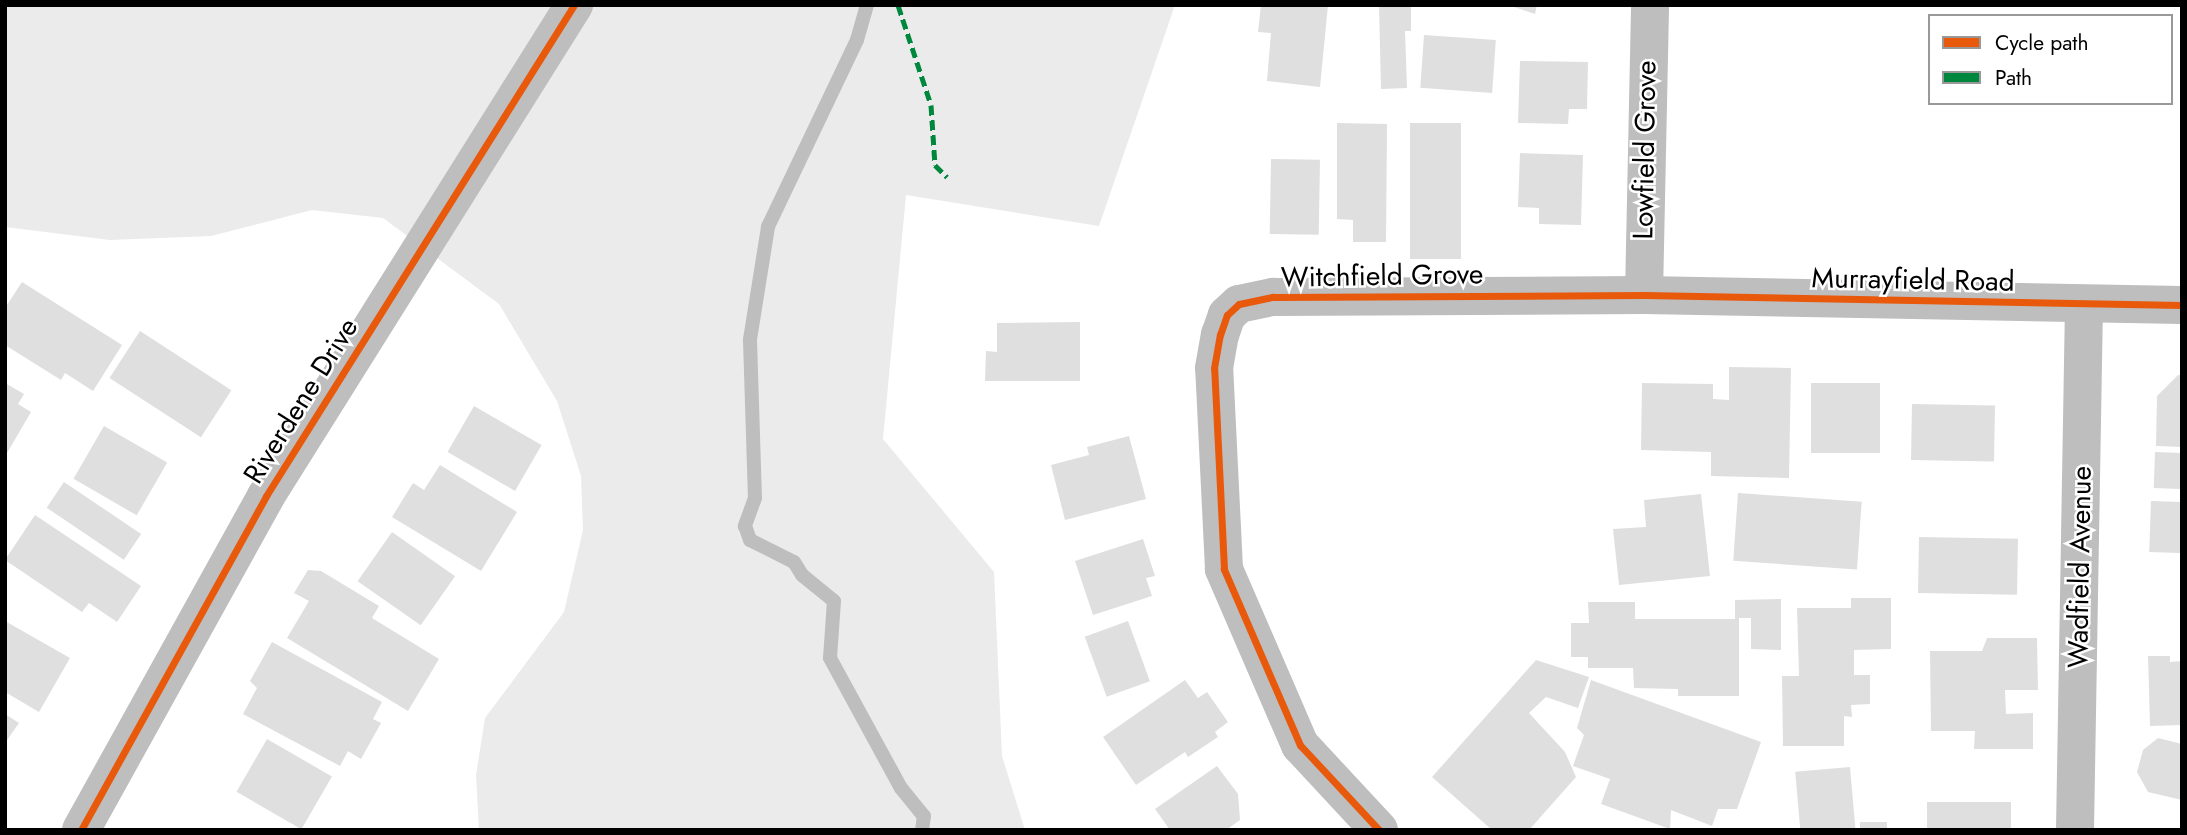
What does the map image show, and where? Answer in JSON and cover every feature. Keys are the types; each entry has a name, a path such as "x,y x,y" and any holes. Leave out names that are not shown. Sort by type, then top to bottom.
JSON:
{"street":[{"name":"Riverdene Drive","path":"81,830 266,496 575,5"},
{"name":"Lowfield Grove","path":"1644,295 1650,5"},
{"name":"Murrayfield Road","path":"1644,295 2182,305"},
{"name":"Witchfield Grove","path":"1379,830 1300,745 1224,569 1214,368 1227,315 1239,304 1273,297 1644,295"},
{"name":"Wadfield Avenue","path":"2076,830 2084,305"}],"shaded area":[{"path":"5,5 1175,5 1099,226 906,195 883,439 994,572 1002,756 1025,830 479,830 476,775 485,718 564,612 583,530 581,476 557,401 499,304 383,218 312,210 211,236 110,240 5,227"}],"building":[{"path":"1261,5 1328,5 1320,87 1267,81 1271,33 1258,32"},
{"path":"1379,5 1411,5 1411,31 1405,31 1407,88 1381,89"},
{"path":"1508,5 1537,5 1535,14"},
{"path":"1424,35 1496,40 1492,93 1420,88"},
{"path":"1520,61 1588,62 1587,109 1569,109 1568,124 1518,123"},
{"path":"1337,123 1387,124 1386,242 1353,242 1353,220 1337,219"},
{"path":"1410,123 1461,123 1461,259 1410,259"},
{"path":"1520,153 1583,155 1581,225 1539,224 1539,208 1518,207"},
{"path":"1271,159 1320,160 1319,235 1270,234"},
{"path":"22,282 122,345 93,391 65,373 61,380 5,345 5,308"},
{"path":"1080,322 1080,381 985,381 986,351 997,352 997,323"},
{"path":"140,331 231,390 201,437 110,378"},
{"path":"1729,367 1791,368 1789,478 1711,476 1711,452 1641,450 1642,383 1713,384 1713,399 1729,400"},
{"path":"2178,375 2182,375 2182,447 2156,446 2157,396"},
{"path":"5,383 24,394 18,404 31,412 7,453"},
{"path":"1811,383 1880,383 1880,453 1811,453"},
{"path":"1912,404 1995,405 1994,461 1911,460"},
{"path":"474,406 542,445 515,491 448,452"},
{"path":"104,426 167,462 137,515 74,479"},
{"path":"1129,436 1146,499 1065,520 1051,465 1089,455 1087,447"},
{"path":"2155,452 2182,453 2181,489 2154,488"},
{"path":"440,465 517,512 481,571 392,517 413,483 424,490"},
{"path":"64,482 141,534 124,560 47,508"},
{"path":"1738,493 1862,502 1857,569 1733,561"},
{"path":"1701,494 1710,576 1619,585 1613,529 1646,527 1644,500"},
{"path":"2151,501 2182,502 2180,553 2149,552"},
{"path":"35,515 141,586 117,622 89,603 82,612 5,560"},
{"path":"392,532 455,576 421,625 358,581"},
{"path":"1919,537 2018,539 2017,595 1918,593"},
{"path":"1143,539 1155,576 1146,578 1152,596 1093,615 1075,561"},
{"path":"308,570 321,571 379,606 372,618 439,659 408,711 287,638 309,601 294,593"},
{"path":"1851,598 1891,598 1891,649 1854,650 1854,675 1870,675 1870,704 1851,705 1852,717 1844,716 1844,746 1783,746 1782,676 1799,676 1797,608 1851,608"},
{"path":"1781,599 1781,650 1751,649 1751,618 1739,618 1739,696 1678,696 1678,689 1634,688 1633,668 1588,668 1588,657 1571,657 1571,623 1589,623 1588,602 1635,602 1635,619 1735,619 1735,600"},
{"path":"5,621 70,658 39,712 5,692"},
{"path":"1128,621 1150,681 1107,697 1085,637"},
{"path":"1987,638 2037,638 2038,690 2005,690 2006,714 2033,713 2033,749 1974,749 1975,731 1931,731 1930,651 1982,651"},
{"path":"272,642 382,702 373,719 381,723 361,759 348,751 340,766 243,714 257,688 250,681"},
{"path":"2148,656 2170,656 2170,662 2182,661 2182,725 2150,726"},
{"path":"1536,660 1589,677 1578,708 1546,697 1529,713 1565,752 1576,777 1529,830 1492,830 1432,777"},
{"path":"1185,680 1198,698 1207,692 1228,722 1215,732 1218,737 1188,757 1185,752 1136,785 1103,737"},
{"path":"1591,680 1761,742 1737,809 1718,809 1712,826 1671,810 1670,829 1601,804 1610,779 1573,766 1584,735 1577,728"},
{"path":"5,714 19,723 5,743"},
{"path":"2158,738 2182,744 2182,800 2148,792 2137,772 2143,750"},
{"path":"267,739 332,776 301,829 236,792"},
{"path":"1217,766 1238,794 1240,820 1226,830 1170,830 1155,809"},
{"path":"1850,767 1855,830 1800,830 1795,772"},
{"path":"1927,802 2011,802 2011,830 1927,830"},
{"path":"1860,822 1887,822 1887,830 1860,830"}],"waterway":[{"path":"867,5 857,40 768,227 750,340 755,498 745,526 750,540 794,562 802,575 834,601 830,658 901,788 924,816 922,830"}],"marked path":[{"path":"898,5 931,105 935,165 947,177"}],"cycle path":[{"path":"81,830 266,496 574,5"},
{"path":"1379,830 1300,745 1224,569 1214,368 1227,315 1239,304 1273,297 1644,295 2182,305"}]}
